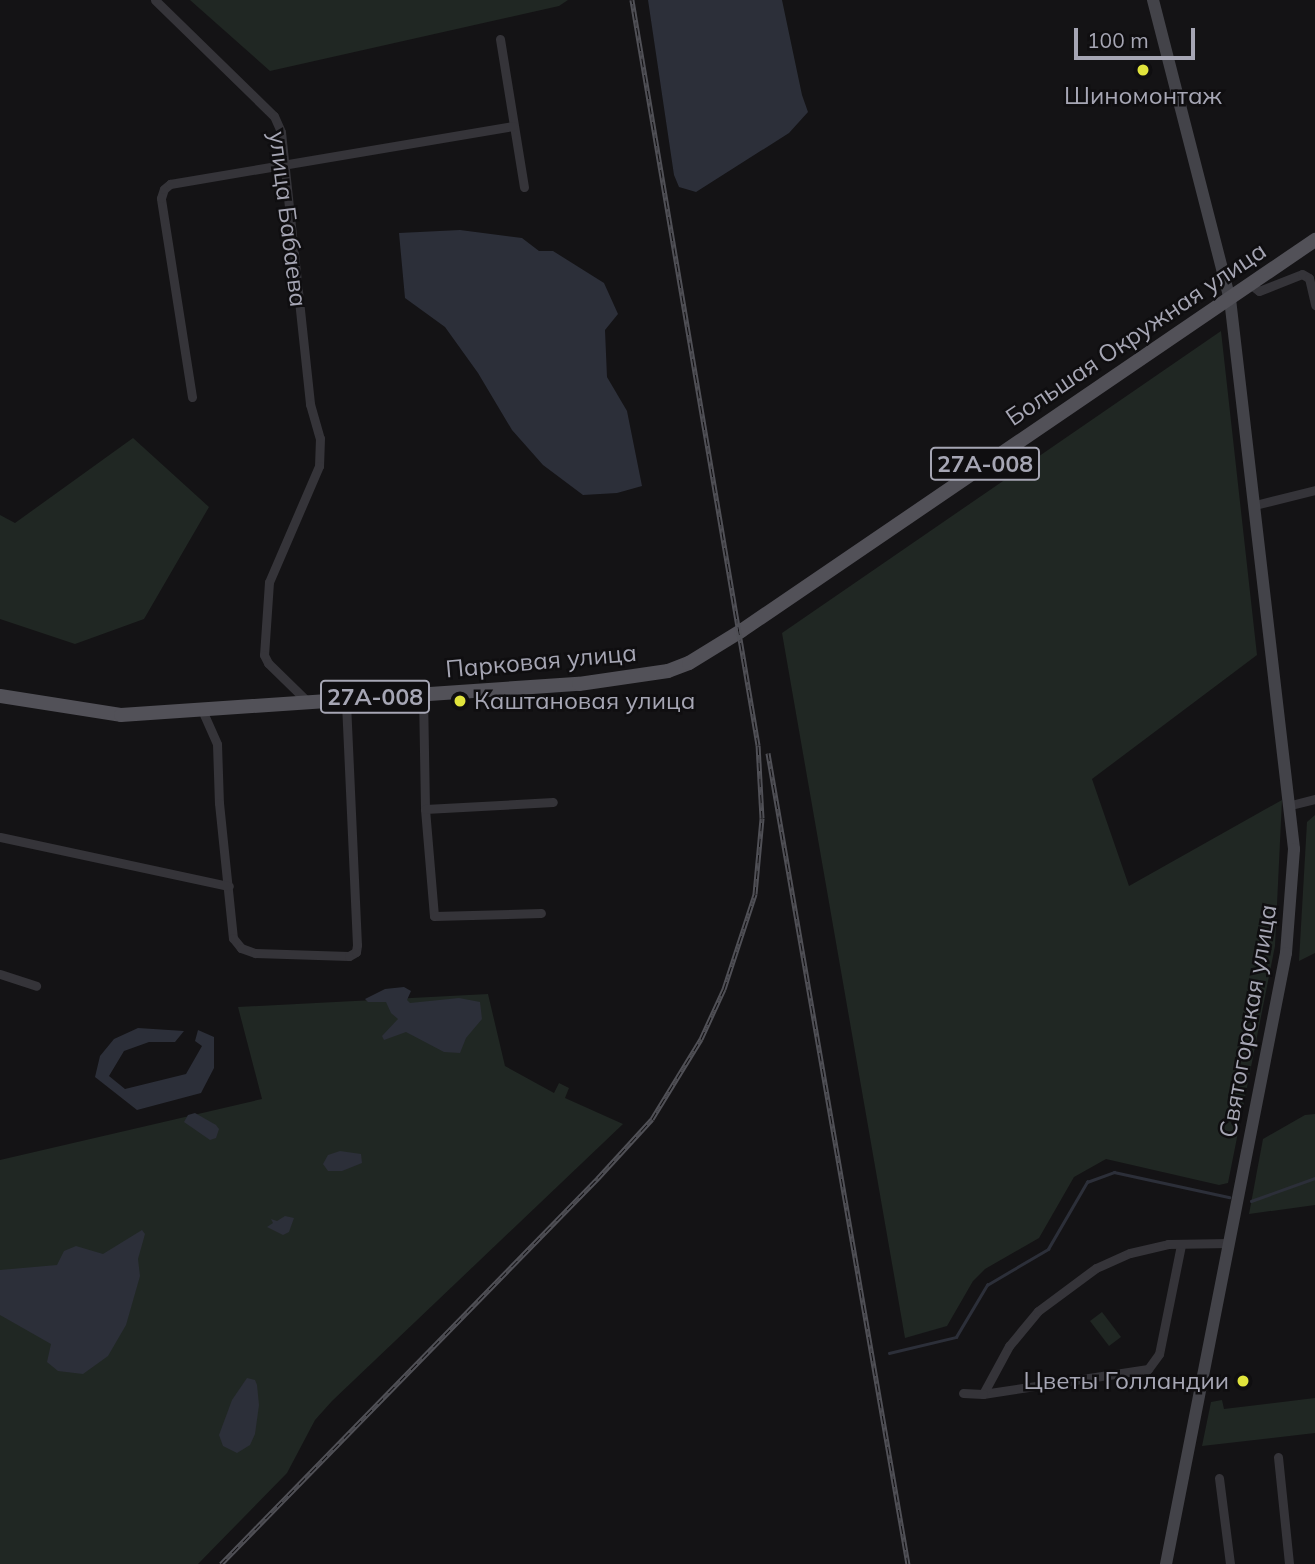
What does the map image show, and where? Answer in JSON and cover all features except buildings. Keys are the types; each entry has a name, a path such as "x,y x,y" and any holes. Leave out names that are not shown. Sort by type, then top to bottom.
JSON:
{"main road":[{"name":"Большая Окружная улица","path":"741,631 1315,240"},
{"name":"Парковая улица","path":"0,696 121,715 648,676 689,663 741,631"}],"street":[{"name":"улица Бабаева","path":"155,0 274,116 281,132 310,404 320,438 319,466 269,582 264,655 268,663 307,701"},
{"name":"Святогорская улица","path":"1153,0 1230,299 1291,805 1294,849 1286,953 1166,1564"},
{"path":"500,39 524,187"},
{"path":"192,397 161,198 164,189 170,184 513,126"},
{"path":"1250,284 1259,292 1302,274 1309,278 1315,305"},
{"path":"1255,505 1315,489"},
{"path":"424,694 425,809 434,916 541,913"},
{"path":"202,710 217,744 219,803 233,938 241,948 255,953 349,956 356,953 346,699"},
{"path":"1291,805 1315,799"},
{"path":"425,809 553,802"},
{"path":"0,837 229,886"},
{"path":"0,974 36,986"},
{"path":"983,1394 1009,1346 1038,1311 1096,1268 1130,1254 1168,1244 1229,1243"},
{"path":"962,1393 983,1394 1148,1369 1158,1353 1181,1245"},
{"path":"1278,1457 1289,1564"},
{"path":"1219,1478 1230,1564"}],"shaded area":[{"path":"190,0 568,0 559,6 270,71"},
{"path":"648,0 782,0 808,112 789,133 696,192 679,187 674,175"},
{"path":"460,230 522,238 539,251 553,251 604,283 618,314 605,330 607,377 627,411 642,486 617,493 583,495 543,465 512,430 478,373 445,327 405,298 399,233"},
{"path":"1221,331 1257,655 1092,779 1129,886 1282,800 1275,946 1228,1183 1219,1185 1106,1159 1074,1177 1039,1238 985,1269 973,1281 947,1326 905,1338 782,633"},
{"path":"133,438 209,507 144,619 75,644 0,619 0,515 15,523"},
{"path":"1315,815 1315,953 1299,961 1307,822"},
{"path":"404,987 411,991 407,1000 410,1003 459,998 480,1002 482,1019 466,1038 460,1053 444,1052 406,1032 384,1040 382,1036 398,1019 391,1013 386,1002 368,1002 365,999 385,989"},
{"path":"488,994 505,1066 554,1093 559,1083 569,1088 565,1098 623,1124 332,1401 315,1420 287,1473 198,1564 0,1564 0,1160 262,1099 238,1007"},
{"path":"138,1028 184,1031 175,1042 149,1042 124,1051 109,1076 125,1089 186,1074 202,1046 195,1041 198,1030 214,1037 214,1068 201,1093 137,1110 95,1077 100,1056 114,1039"},
{"path":"195,1113 216,1125 219,1129 216,1138 210,1140 184,1122 188,1115"},
{"path":"1315,1114 1315,1205 1249,1214 1263,1139 1305,1115"},
{"path":"340,1151 361,1154 362,1163 342,1171 328,1171 323,1164 328,1155"},
{"path":"285,1216 294,1218 289,1232 283,1235 267,1227 273,1223 271,1219 277,1221"},
{"path":"142,1230 145,1234 138,1259 140,1276 126,1325 108,1356 83,1374 58,1371 47,1362 51,1344 0,1315 0,1270 57,1265 64,1251 76,1246 103,1254"},
{"path":"1102,1312 1121,1337 1109,1346 1090,1321"},
{"path":"247,1378 255,1380 259,1405 255,1434 250,1445 237,1453 223,1446 219,1435 232,1400"},
{"path":"1315,1398 1315,1433 1202,1446 1211,1402 1222,1400 1224,1409"}],"waterway":[{"path":"889,1353 956,1337 987,1285 1048,1249 1087,1182 1114,1172 1229,1197"},
{"path":"1251,1201 1315,1178"}],"railway":[{"path":"221,1564 598,1178 652,1119 701,1039 724,989 755,894 762,818 758,745 632,0"},
{"path":"768,753 908,1564"}],"place":[{"name":"Шиномонтаж","path":"1143,70"},
{"name":"Каштановая улица","path":"460,701"},
{"name":"Цветы Голландии","path":"1243,1381"}]}
